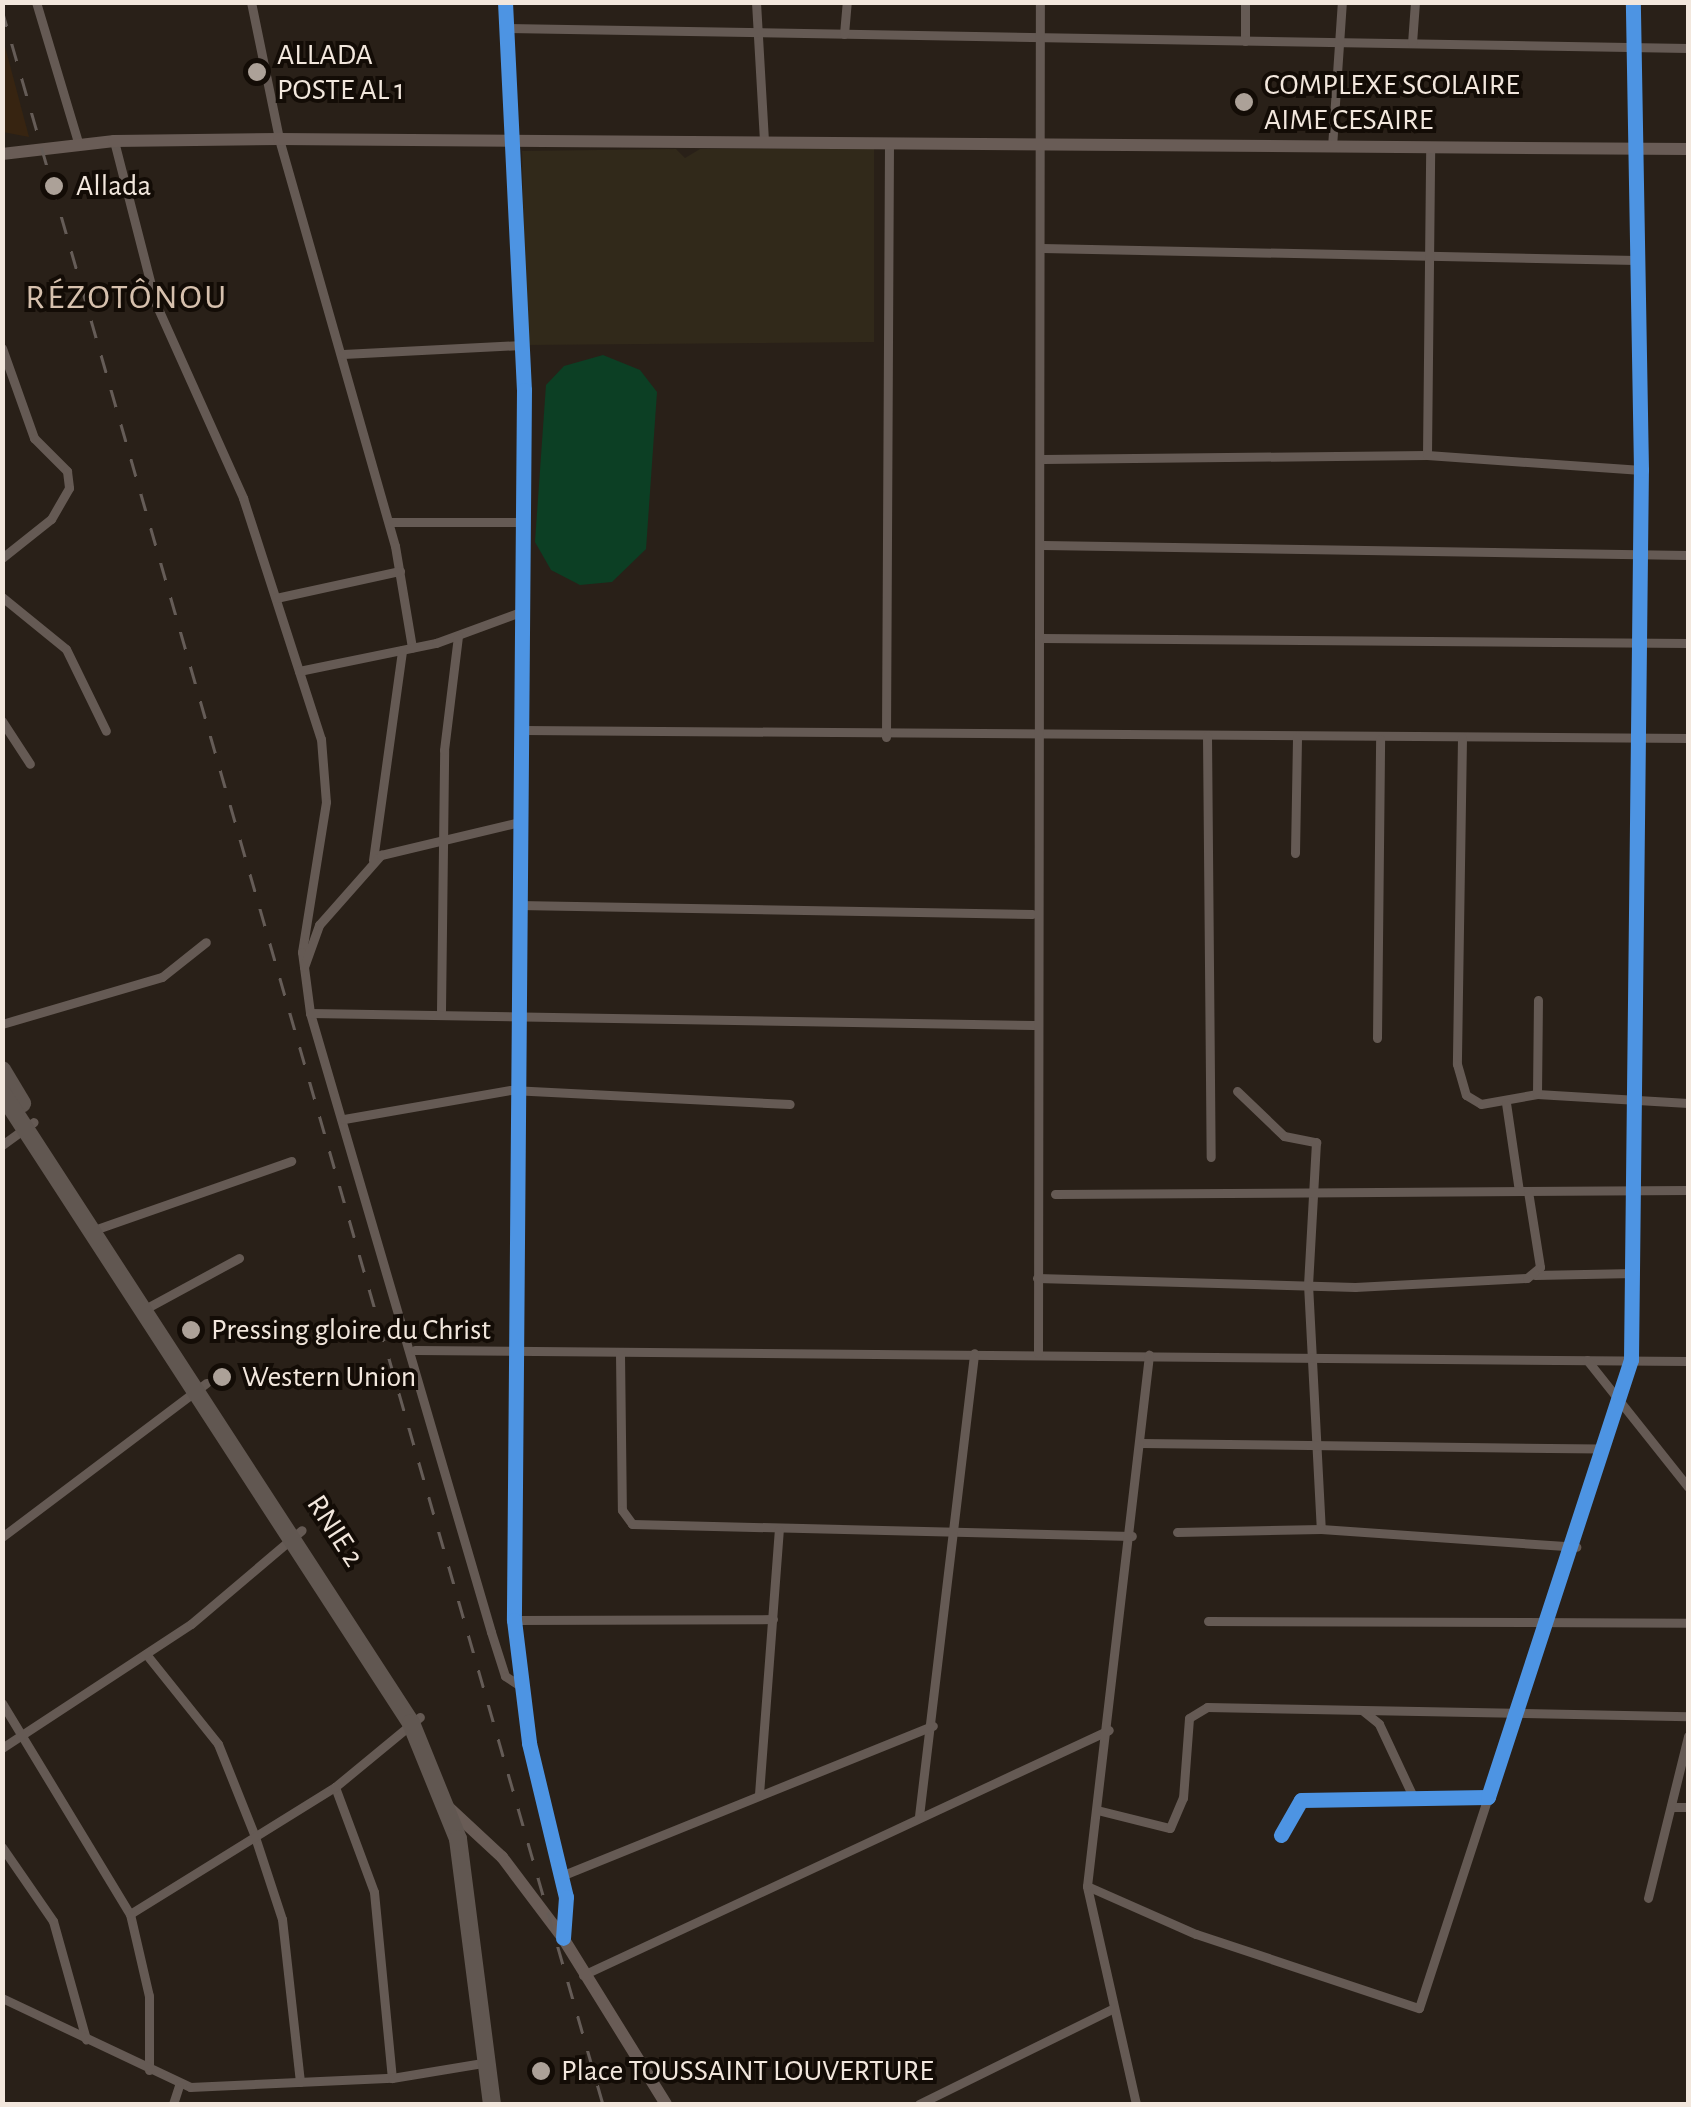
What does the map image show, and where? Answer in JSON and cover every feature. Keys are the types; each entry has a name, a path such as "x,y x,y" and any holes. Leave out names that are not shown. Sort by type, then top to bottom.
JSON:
{"highway":[{"name":"RNIE 2","path":"2,1070 30,1125 298,1533 415,1720 453,1810 483,1914 492,2104"},
{"name":"RNIE 2","path":"2,1093 30,1125"}],"main road":[{"path":"2,154 114,141 279,139 1688,149"},
{"path":"453,1810 563,1938 666,2104"}],"street":[{"path":"36,2 79,144"},
{"path":"251,2 279,139 343,354 400,571 407,649 373,861"},
{"path":"504,2 522,345 523,730 511,1090 514,1620 522,1687 561,1876 563,1938"},
{"path":"756,2 764,142"},
{"path":"844,34 847,2"},
{"path":"1038,1353 1032,914 1043,545 1040,2"},
{"path":"1245,2 1245,40"},
{"path":"1332,147 1342,2"},
{"path":"1412,44 1414,2"},
{"path":"1087,1886 1196,1934 1419,2008 1488,1796 1552,1623 1600,1449 1632,1360 1638,1190 1634,738 1641,470 1634,2"},
{"path":"506,28 1688,48"},
{"path":"114,141 156,304 238,486 300,671 327,783 302,971 310,1013 415,1350 491,1632 505,1676 522,1687"},
{"path":"886,737 889,142"},
{"path":"1427,455 1430,148"},
{"path":"1042,248 1430,262 1636,260"},
{"path":"343,354 522,345"},
{"path":"2,348 34,438 58,458 69,488 51,519 2,558"},
{"path":"1043,459 1427,455 1641,470"},
{"path":"389,522 522,522"},
{"path":"1043,545 1688,555"},
{"path":"276,598 400,571"},
{"path":"2,596 66,649 106,731"},
{"path":"300,671 458,636 523,610"},
{"path":"441,1011 443,834 458,636"},
{"path":"1041,638 1688,642"},
{"path":"2,721 30,764"},
{"path":"523,730 886,737 1688,738"},
{"path":"1207,736 1211,1157"},
{"path":"1295,853 1297,738"},
{"path":"1462,738 1458,1076 1482,1104 1537,1094 1688,1103"},
{"path":"1376,1038 1380,739"},
{"path":"302,971 320,925 373,861 443,834 520,822"},
{"path":"518,905 1032,914"},
{"path":"2,1024 162,977 206,942"},
{"path":"1537,1094 1538,1000"},
{"path":"310,1013 514,1010 1034,1025"},
{"path":"344,1119 511,1090 790,1104"},
{"path":"1236,1092 1284,1136 1316,1142 1308,1284 1321,1528"},
{"path":"1506,1102 1524,1191 1535,1275"},
{"path":"2,1145 30,1125"},
{"path":"98,1227 291,1161"},
{"path":"1054,1194 1688,1190"},
{"path":"150,1306 239,1258"},
{"path":"1036,1278 1308,1284 1634,1273"},
{"path":"415,1350 1688,1361"},
{"path":"919,1816 958,1533 974,1352"},
{"path":"620,1354 625,1518 644,1528 1132,1536"},
{"path":"1136,2104 1087,1886 1132,1536 1150,1354"},
{"path":"1587,1360 1688,1487"},
{"path":"2,1536 202,1387"},
{"path":"1141,1442 1600,1449"},
{"path":"1176,1532 1321,1528 1576,1547"},
{"path":"759,1794 779,1530"},
{"path":"2,1748 146,1654 298,1533"},
{"path":"514,1620 773,1619"},
{"path":"1208,1621 1688,1624"},
{"path":"146,1654 218,1744 254,1834 282,1919 300,2082"},
{"path":"2,1703 130,1914 149,1996 148,2070"},
{"path":"1097,1810 1170,1828 1194,1710 1361,1708 1688,1716"},
{"path":"1361,1708 1380,1724 1415,1800"},
{"path":"130,1914 335,1787 415,1720"},
{"path":"561,1876 933,1726"},
{"path":"583,1975 1109,1730"},
{"path":"1648,1898 1688,1736"},
{"path":"335,1787 374,1892 392,2078"},
{"path":"1281,1835 1300,1800 1488,1796"},
{"path":"1671,1807 1688,1807"},
{"path":"2,1846 53,1921 86,2039"},
{"path":"2,1998 179,2086 392,2078 489,2064"},
{"path":"919,2104 945,2099 1112,2010"},
{"path":"173,2104 179,2086"}],"shaded area":[{"path":"3,39 29,137 3,132"},
{"path":"676,149 685,158 700,149 874,149 874,342 526,345 522,151"}],"green space":[{"path":"603,355 640,370 657,392 646,549 612,582 580,585 551,570 535,542 546,385 564,366"}],"railway":[{"path":"2,9 603,2104"}],"cycle path":[{"path":"505,2 524,390 514,1620 529,1743 566,1897 563,1938"},
{"path":"1281,1835 1301,1800 1488,1797 1631,1360 1641,470 1633,2"}],"place":[{"name":"ALLADA POSTE AL 1","path":"257,72"},
{"name":"COMPLEXE SCOLAIRE AIME CESAIRE","path":"1244,102"},
{"name":"Allada","path":"54,186"},
{"name":"Pressing gloire du Christ","path":"191,1330"},
{"name":"Western Union","path":"222,1377"},
{"name":"Place TOUSSAINT LOUVERTURE","path":"541,2071"}],"district":[{"name":"RÉZOTÔNOU","path":"127,298"}]}
